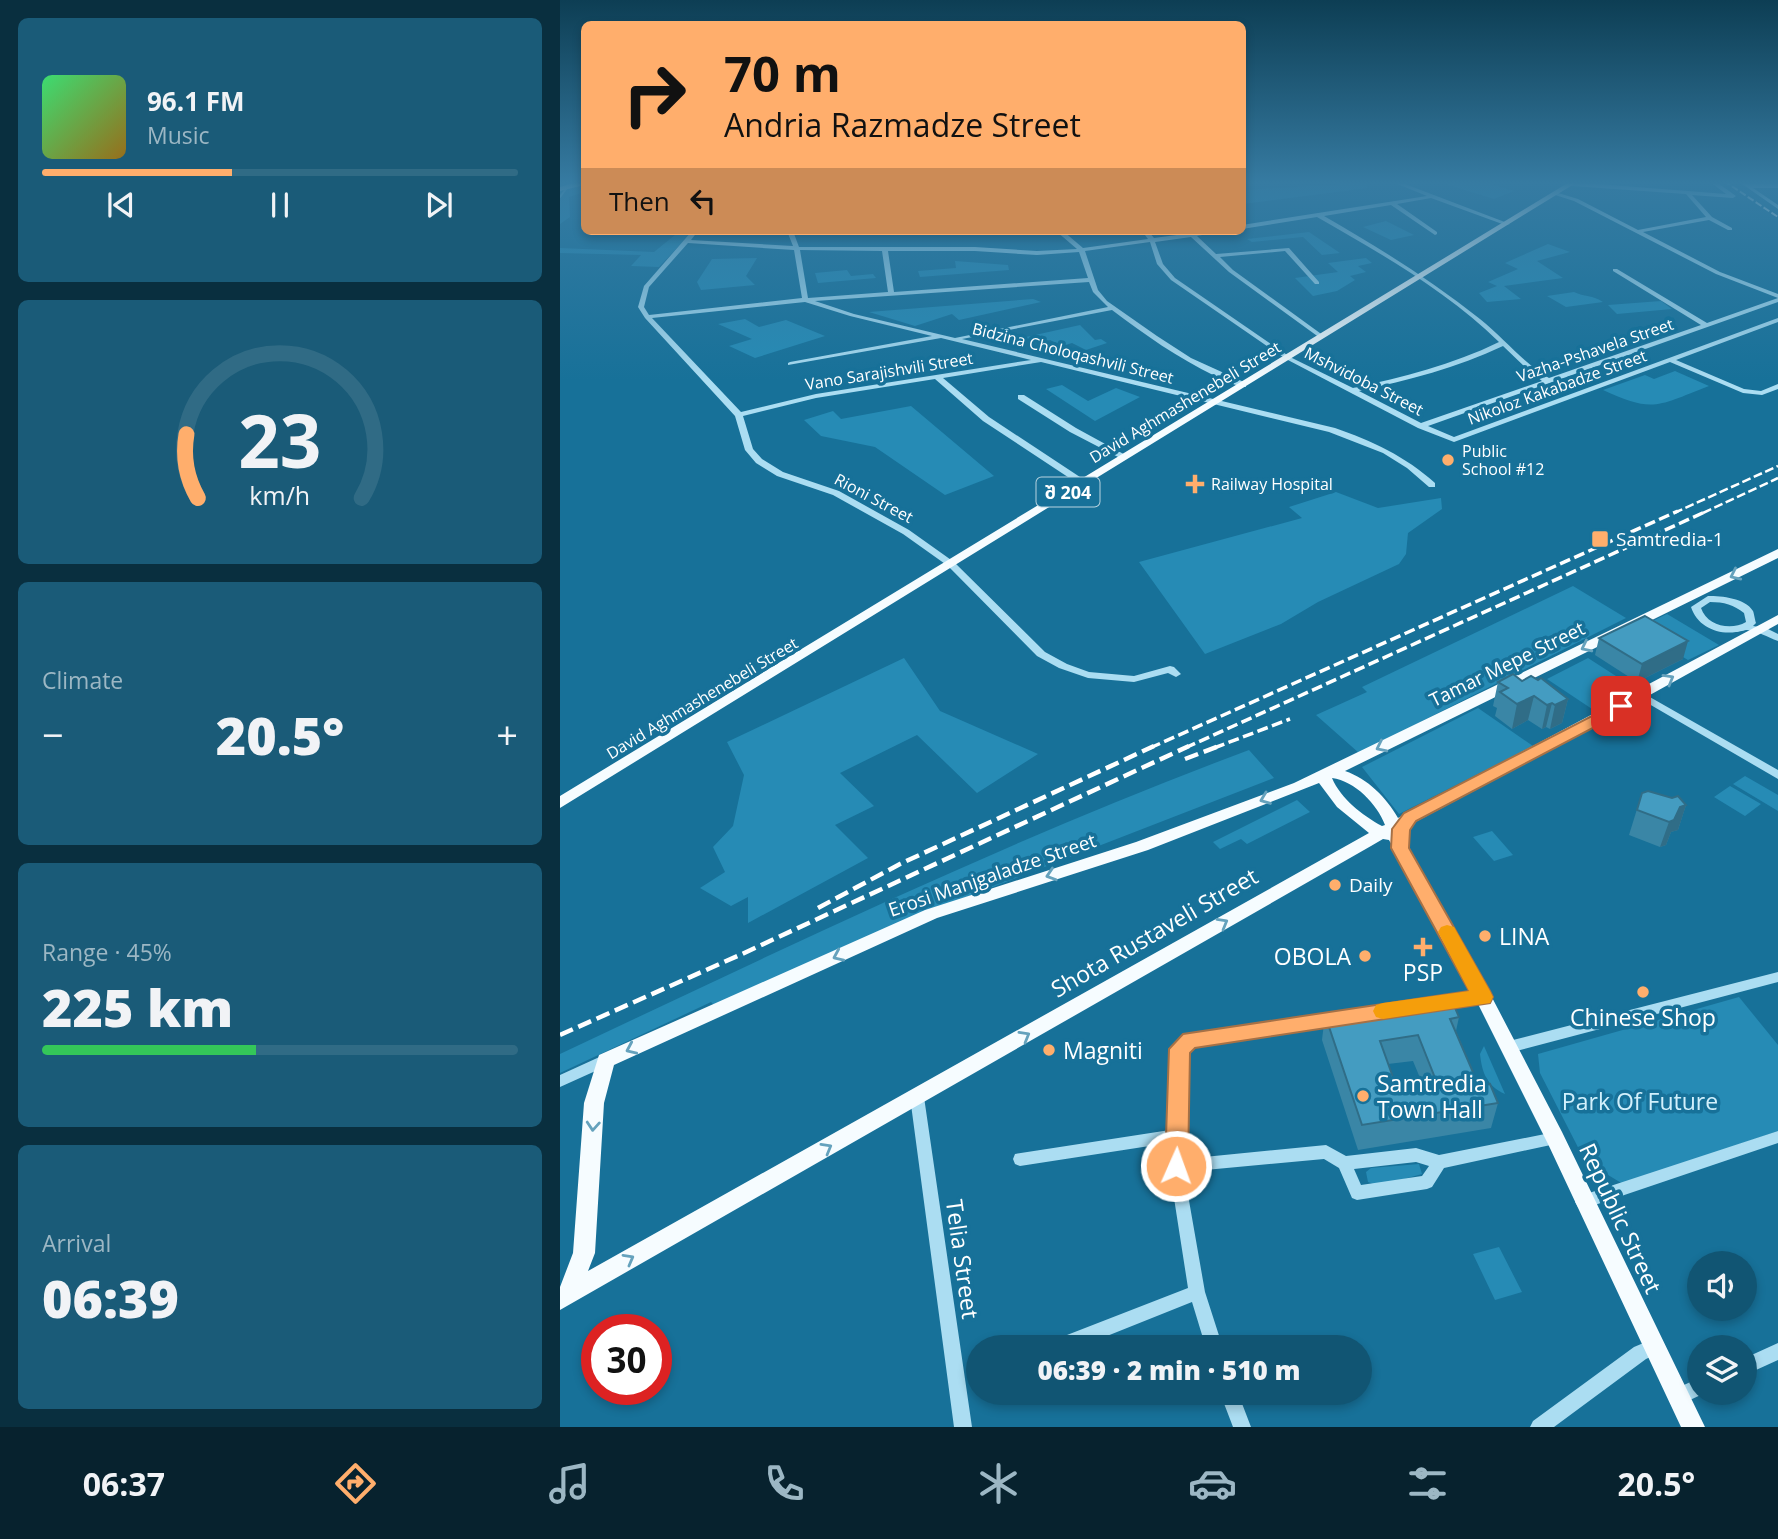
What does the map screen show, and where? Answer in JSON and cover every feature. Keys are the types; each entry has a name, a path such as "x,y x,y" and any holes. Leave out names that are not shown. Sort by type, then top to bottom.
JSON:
{"main road":[{"name":"David Aghmashenebeli Street","path":"560,803 1469,248"},
{"name":"Tamar Mepe Street","path":"1328,773 1778,554"},
{"name":"Shota Rustaveli Street","path":"565,1296 1381,833 1641,695 1766,623"},
{"name":"Republic Street","path":"1328,773 1338,772 1352,778 1384,808 1381,833 1400,848 1483,997 1555,1138 1583,1202 1693,1427"},
{"path":"1328,773 1324,778 1328,788 1369,827 1381,833 1382,839 1400,848 1401,829 1410,817"},
{"name":"Erosi Manjgaladze Street","path":"606,1060 931,914 1142,846 1328,773"},
{"path":"565,1296 584,1253 594,1103 606,1060"}],"street":[{"path":"679,248 646,287 641,307 647,317 805,300 1091,280"},
{"path":"790,248 975,249 1037,253 1098,248"},
{"path":"797,248 805,300"},
{"path":"1078,248 1095,291 1114,308 1182,356 1243,385"},
{"name":"Mshvidoba Street","path":"1155,248 1160,264 1173,279 1288,358 1454,440"},
{"path":"1205,248 1322,337"},
{"path":"1214,256 1287,248 1317,283"},
{"path":"1374,248 1486,326 1532,372 1548,381"},
{"path":"1667,248 1778,298"},
{"path":"885,250 891,294"},
{"path":"1615,270 1706,325"},
{"name":"Vazha-Pshavela Street","path":"1421,426 1778,298"},
{"name":"Bidzina Choloqashvili Street","path":"805,300 852,315 1332,430 1375,444 1401,459 1432,485"},
{"path":"954,338 1114,308"},
{"name":"Rioni Street","path":"647,317 739,415 749,450 760,461 780,474 836,493 906,532 951,564 1041,654 1088,675 1134,679 1170,669 1176,674"},
{"name":"Nikoloz Kakabadze Street","path":"1454,440 1778,320"},
{"path":"790,364 944,336"},
{"path":"1354,390 1439,369 1476,357 1503,343"},
{"name":"Vano Sarajishvili Street","path":"739,415 816,396 1045,360"},
{"name":"Nikoloz Kakabadze Street","path":"1670,360 1743,391 1762,393 1778,386"},
{"path":"937,377 986,419 1083,483"},
{"path":"1021,397 1073,430 1125,457"},
{"path":"1766,623 1739,629 1711,625 1700,619 1690,596 1714,598 1740,605 1766,623 1778,638"},
{"path":"1696,611 1698,604 1714,598"},
{"path":"1641,695 1778,775"},
{"path":"1509,1047 1778,977"},
{"path":"1210,1335 1197,1292 1176,1166 1180,1049 1190,1040 1483,997"},
{"name":"Erosi Manjgaladze Street","path":"560,1081 606,1060"},
{"name":"Telia Street","path":"917,1097 963,1427"},
{"path":"1020,1159 1177,1135"},
{"path":"1583,1202 1778,1137"},
{"path":"1344,1163 1416,1155 1440,1162 1555,1138"},
{"path":"1176,1166 1326,1152 1344,1163 1357,1193 1427,1182 1440,1162"},
{"path":"1088,1335 1197,1292"},
{"path":"1539,1427 1640,1353 1654,1347"},
{"path":"1757,1362 1778,1352"},
{"path":"1677,1397 1687,1392"},
{"path":"1234,1405 1242,1427"}],"green space":[{"path":"560,248 654,252 659,248 677,248 659,267 631,266 641,255 560,253"},
{"path":"1314,248 1332,248 1340,253 1322,255"},
{"path":"1540,248 1558,248 1570,252 1537,261 1563,278 1504,286 1521,299 1487,302 1479,293 1497,286 1488,282 1518,269 1505,263"},
{"path":"757,258 746,276 755,285 701,290 697,282 712,259"},
{"path":"1366,258 1372,263 1358,266 1366,272 1350,276 1355,280 1337,291 1313,296 1295,278 1338,272 1328,263"},
{"path":"955,261 1008,265 1009,270 920,277 918,271 956,268"},
{"path":"847,270 851,276 873,274 876,278 818,283 815,273"},
{"path":"1574,292 1603,302 1566,307 1547,296"},
{"path":"1033,299 1041,302 959,320 952,314 915,326 869,312"},
{"path":"1661,301 1672,309 1617,314 1608,305"},
{"path":"745,319 759,327 786,320 825,336 755,358 729,346 752,339 718,324"},
{"path":"1080,325 1095,340 1101,339 1107,343 1086,350 1072,343 1062,346 1050,340 1031,344 1026,337"},
{"path":"1675,371 1709,386 1656,404 1634,402 1603,390 1645,375 1654,379"},
{"path":"1062,385 1088,401 1116,388 1140,397 1095,421 1046,389"},
{"path":"911,406 994,476 945,495 875,447 821,436 804,420 833,411 841,419"},
{"path":"1336,492 1378,508 1441,498 1442,509 1408,533 1406,554 1399,564 1318,602 1281,624 1205,654 1139,562 1302,518 1289,507"},
{"path":"1573,586 1626,618 1359,753 1316,715 1367,692 1362,687"},
{"path":"1667,614 1719,645 1688,660 1636,629"},
{"path":"904,658 940,711 1038,754 977,793 917,735 840,773 874,806 835,825 868,858 748,923 748,897 731,906 700,888 725,872 713,847 733,826 744,775 727,742"},
{"path":"1588,658 1633,687 1592,709 1547,679"},
{"path":"1478,708 1533,746 1399,814 1362,767"},
{"path":"1249,750 1274,778 910,919 714,1005 711,1002 560,1073 560,1054 730,974 987,857"},
{"path":"1745,776 1778,795 1778,811 1733,784"},
{"path":"1730,786 1761,804 1745,816 1714,797"},
{"path":"1297,800 1310,812 1247,844 1241,839 1220,849 1213,842"},
{"path":"1492,831 1513,855 1494,861 1473,837"},
{"name":"Park Of Future","path":"1739,997 1778,1045 1778,1131 1623,1184 1585,1161 1540,1073 1538,1054"},
{"path":"1484,1046 1505,1094 1490,1083 1484,1073 1480,1054"},
{"path":"1419,1164 1422,1174 1379,1186 1368,1182 1366,1172 1371,1168"},
{"path":"1499,1247 1522,1292 1495,1300 1473,1254"}],"building":[{"path":"1645,616 1688,641 1642,664 1599,638"},
{"path":"1513,674 1522,681 1531,676 1538,680 1541,678 1568,699 1555,705 1547,705 1534,696 1517,704 1500,692 1508,688 1498,682"},
{"path":"1648,791 1672,798 1678,796 1686,805 1680,807 1674,820 1669,822 1637,810 1642,793"},
{"path":"1453,1003 1459,1017 1450,1019 1479,1086 1490,1084 1498,1103 1362,1125 1325,1015 1365,1009 1368,1016","holes":["1418,1035 1439,1088 1399,1094 1380,1041"]}],"railway":[{"path":"1674,513 1778,466"},
{"path":"1703,513 1778,478"},
{"path":"1150,748 1678,511"},
{"path":"1185,748 1707,511"},
{"path":"1214,748 1290,719"},
{"path":"818,908 900,864 1154,746"},
{"path":"560,1035 742,954 1189,746"},
{"path":"1185,759 1219,746"}],"slow traffic":[{"path":"1383,1011 1483,997 1447,932"}],"place":[{"name":"Public School #12","path":"1448,460"},
{"name":"Railway Hospital","path":"1195,484"},
{"name":"Samtredia-1","path":"1600,539"},
{"name":"Daily","path":"1335,885"},
{"name":"LINA","path":"1485,936"},
{"name":"PSP","path":"1423,947"},
{"name":"OBOLA","path":"1365,956"},
{"name":"Chinese Shop","path":"1643,992"},
{"name":"Magniti","path":"1049,1050"},
{"name":"Samtredia Town Hall","path":"1363,1096"}],"route":[{"path":"1176,1166 1180,1049 1190,1040 1483,997 1400,848 1401,829 1410,817 1621,706"}]}
